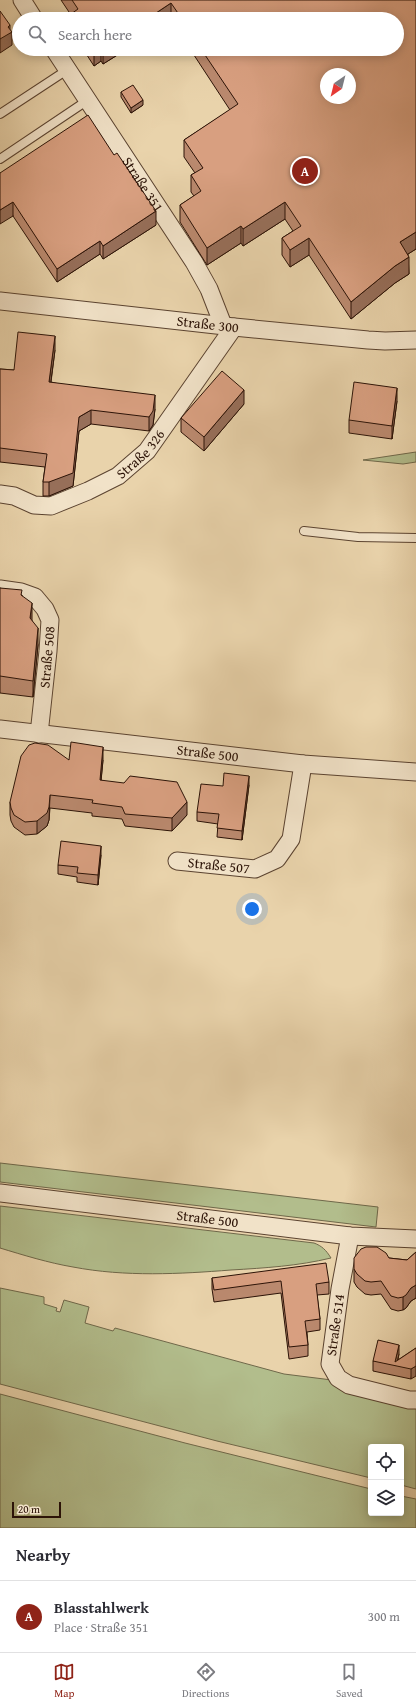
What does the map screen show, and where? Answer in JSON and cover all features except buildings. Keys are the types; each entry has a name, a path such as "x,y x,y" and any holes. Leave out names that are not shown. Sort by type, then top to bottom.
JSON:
{"street":[{"path":"22,0 30,12"},
{"name":"Straße 351","path":"58,56 194,262 228,326"},
{"name":"Straße 300","path":"0,301 385,342 416,340"},
{"name":"Straße 326","path":"0,494 14,496 34,505 51,506 88,491 118,476 147,451 228,326"},
{"path":"385,342 416,350"},
{"name":"Straße 508","path":"0,589 21,592 35,597 45,609 50,620 39,734"},
{"name":"Straße 500","path":"0,729 303,764 416,772"},
{"name":"Straße 507","path":"177,862 256,869 276,859 291,839 303,764"},
{"name":"Straße 500","path":"0,1194 350,1236 416,1240"},
{"name":"Straße 514","path":"350,1236 340,1289 330,1364 338,1378 349,1386 409,1400 416,1400"}],"lane":[{"path":"0,114 67,70"},
{"path":"0,159 88,100"},
{"path":"304,531 358,537 416,538"}],"green space":[{"path":"416,452 416,462 403,464 363,460"},
{"path":"0,1163 378,1207 376,1227 0,1182"},
{"path":"0,1206 314,1243 324,1249 331,1258 281,1266 192,1273 152,1274 112,1272 73,1267 36,1259 0,1248"},
{"path":"0,1288 44,1297 44,1304 57,1308 56,1311 60,1312 64,1300 89,1307 85,1323 113,1331 115,1328 284,1374 332,1380 416,1408 416,1489 404,1486 404,1444 368,1444 368,1477 217,1441 0,1384"},
{"path":"0,1394 185,1443 368,1488 368,1516 404,1516 404,1497 416,1499 416,1528 0,1528"}],"place":[{"name":"Blasstahlwerk","path":"305,171"}]}
